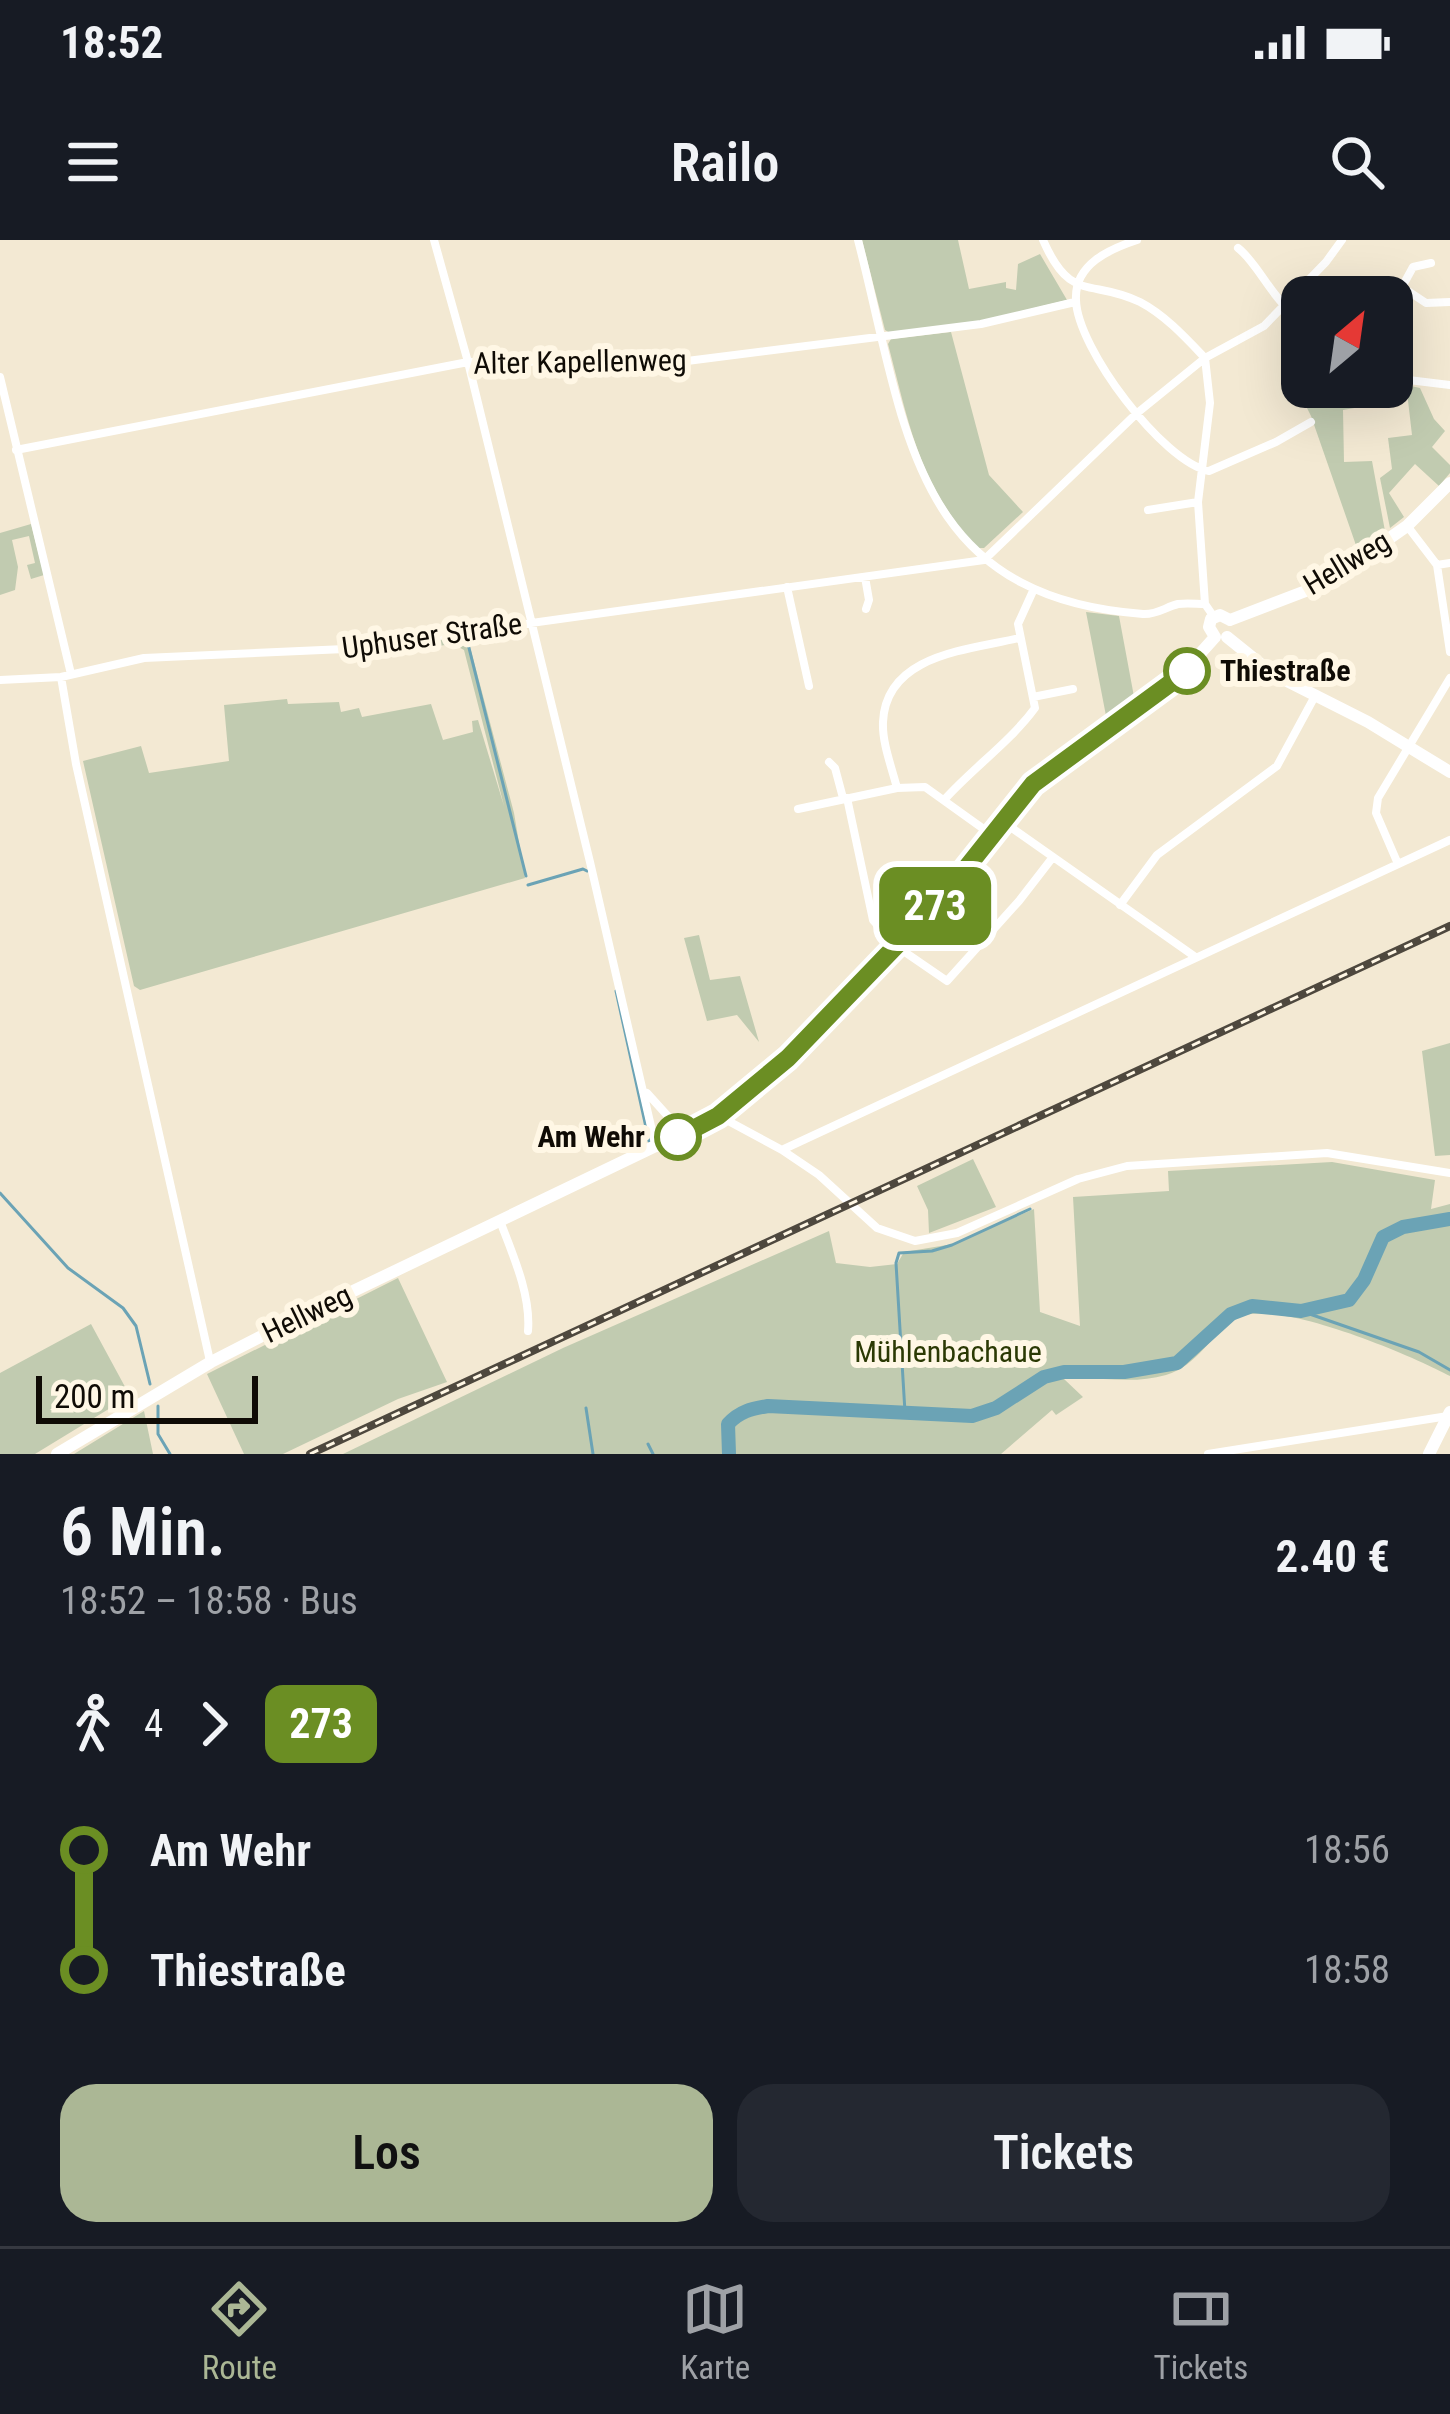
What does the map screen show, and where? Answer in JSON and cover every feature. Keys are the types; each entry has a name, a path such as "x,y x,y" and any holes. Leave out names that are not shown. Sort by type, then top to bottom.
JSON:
{"street":[{"path":"434,240 468,362 656,1148"},
{"path":"858,240 904,421 925,482 948,521 984,560 1033,591 1091,607 1149,615 1180,604 1205,604"},
{"path":"1043,240 1057,268 1078,286 1144,304 1205,358 1210,403 1198,502 1205,604 1214,616"},
{"path":"1137,240 1096,257 1078,286 1075,302 1094,353 1127,407 1201,470 1210,471 1311,422"},
{"path":"1311,276 1342,240"},
{"path":"1238,248 1264,285 1281,297"},
{"path":"1431,263 1413,267 1402,287 1426,303 1450,302"},
{"name":"Alter Kapellenweg","path":"16,450 468,362 687,362 981,324 1075,302"},
{"path":"984,560 1136,414 1205,358 1264,326 1281,310"},
{"path":"0,377 66,675 76,764 211,1362"},
{"path":"1413,381 1450,385"},
{"name":"Hellweg","path":"1230,620 1324,584 1407,526 1450,483"},
{"path":"1148,510 1198,502"},
{"path":"1407,526 1437,565 1450,652"},
{"name":"Uphuser Straße","path":"0,680 66,675 144,658 345,649 984,560"},
{"path":"1437,565 1450,563"},
{"path":"865,577 866,609"},
{"path":"787,587 809,686"},
{"path":"945,799 1035,708 1018,624 1033,591"},
{"path":"1214,616 1230,620 1232,629 1220,637"},
{"path":"1214,616 1208,627 1269,671 1450,772"},
{"name":"Hellweg","path":"57,1454 211,1362 718,1116 788,1058 944,896 1033,784 1173,684 1220,637"},
{"path":"897,788 882,727 886,706 902,679 918,663 1019,638"},
{"path":"1398,864 1376,813 1382,790 1449,680"},
{"path":"1033,697 1073,689"},
{"path":"1120,905 1171,843 1277,766 1316,694"},
{"path":"829,762 845,798 873,920 896,946 947,981 1053,857"},
{"path":"798,809 897,788 925,787 992,835"},
{"path":"1002,821 1195,957"},
{"path":"782,1150 1450,840"},
{"path":"646,1092 684,1134"},
{"path":"718,1116 819,1175 878,1228 915,1241 957,1233 1078,1179 1127,1166 1327,1153 1450,1173"},
{"path":"500,1221 515,1262 528,1331"},
{"path":"1208,1454 1449,1414"},
{"path":"1429,1454 1449,1414"}],"green space":[{"path":"862,240 958,240 969,289 1006,282 1006,288 1016,290 1018,264 1040,254 1067,300 982,321 890,333 885,330"},
{"path":"951,332 989,475 1023,512 984,548 976,548 956,523 928,476 888,344 891,339"},
{"path":"1413,386 1420,388 1445,431 1432,447 1450,465 1450,473 1439,486 1415,464 1389,493 1404,517 1390,528 1380,478 1392,469 1388,438 1412,435 1409,408 1413,408"},
{"path":"1307,408 1354,408 1343,410 1344,462 1372,461 1385,531 1358,551"},
{"path":"31,524 44,575 31,579 27,565 35,563 29,536 12,540 18,567 15,590 0,595 0,533"},
{"path":"1086,612 1119,616 1135,702 1107,721"},
{"path":"526,629 469,643 514,813 525,878 140,990 134,986 83,761 141,746 149,773 229,761 224,705 287,699 288,704 339,702 341,712 359,708 362,717 431,704 443,740 473,732 472,721 478,720 504,806 464,650 453,644 408,650 406,644"},
{"path":"699,935 710,980 740,976 759,1042 737,1015 707,1021 684,938"},
{"path":"1450,1043 1450,1155 1435,1156 1422,1051"},
{"path":"973,1159 996,1207 929,1233 928,1210 917,1186"},
{"name":"Mühlenbachaue","path":"1332,1162 1435,1180 1431,1209 1450,1204 1450,1376 1344,1332 1282,1315 1257,1314 1228,1324 1187,1364 1166,1375 1064,1379 1083,1397 1056,1415 1052,1410 1001,1454 343,1454 563,1348 829,1231 836,1263 870,1267 897,1264 904,1252 953,1244 1034,1209 1040,1312 1080,1326 1073,1197 1169,1191 1168,1171"},
{"path":"398,1278 447,1382 398,1399 283,1454 244,1454 207,1374"},
{"path":"91,1324 130,1396 35,1454 0,1454 0,1373"},
{"path":"144,1411 153,1454 74,1454"}],"waterway":[{"path":"467,640 526,876"},
{"path":"528,885 587,871"},
{"path":"616,991 649,1141"},
{"path":"0,1193 68,1268 123,1308 136,1326 150,1384"},
{"path":"905,1412 899,1253 952,1245 1030,1209"},
{"path":"729,1454 728,1424 741,1413 762,1407 972,1416 996,1408 1044,1377 1177,1363 1231,1314 1252,1306 1301,1311 1349,1300 1364,1280 1383,1237 1403,1227 1450,1219"},
{"path":"1301,1311 1419,1352 1450,1370"},
{"path":"158,1406 158,1434 170,1454"},
{"path":"586,1408 593,1454"},
{"path":"648,1444 653,1454"}],"railway":[{"path":"310,1454 1450,926"}],"bus line":[{"name":"273","path":"678,1137 718,1116 788,1058 944,896 1033,784 1187,671"}],"place":[{"name":"Thiestraße","path":"1187,671"},
{"name":"Am Wehr","path":"678,1137"}]}
